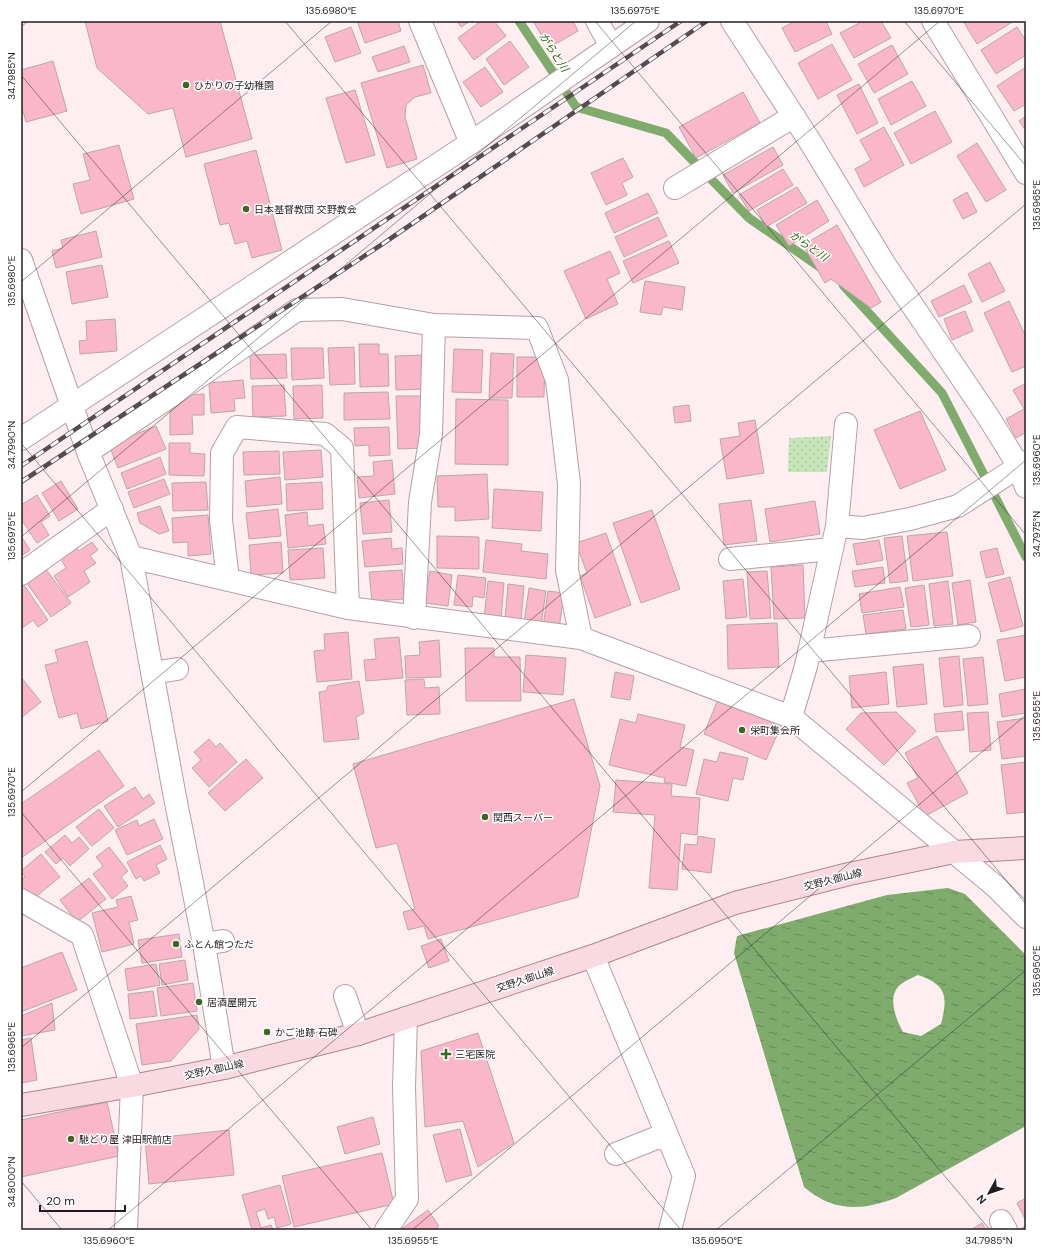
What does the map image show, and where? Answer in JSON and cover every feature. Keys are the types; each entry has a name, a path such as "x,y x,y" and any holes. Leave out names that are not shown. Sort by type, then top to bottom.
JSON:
{"main road":[{"name":"交野久御山線","path":"21,1105 132,1086 224,1068 358,1034 593,956 735,903 849,874 954,852 1026,848"}],"street":[{"path":"420,21 471,142"},
{"path":"597,21 611,46"},
{"path":"21,439 471,142 648,21"},
{"path":"732,21 794,116 885,265 1022,464 1026,487"},
{"path":"933,21 1026,173"},
{"path":"682,183 794,116"},
{"path":"21,260 73,404 88,452 131,557 152,673 214,942 224,1068"},
{"path":"88,452 297,310 342,309 434,325 537,328 557,380 569,484 567,570 581,638"},
{"path":"414,618 420,502 431,435 434,325"},
{"path":"790,717 809,651 837,526 846,424"},
{"path":"228,580 221,520 222,454 237,427 325,434 342,448 348,608"},
{"path":"837,526 864,528 910,519 958,506 1022,464"},
{"path":"21,574 112,509"},
{"path":"730,559 831,549"},
{"path":"131,557 348,608 414,618 581,638 790,717 995,886 1026,917"},
{"path":"809,651 969,636"},
{"path":"152,673 177,669"},
{"path":"21,900 82,934 132,1086 126,1230"},
{"path":"593,956 684,1176 670,1230"},
{"path":"345,996 358,1034"},
{"path":"382,1229 407,1199 404,1087 406,1018"},
{"path":"616,1154 666,1134"}],"shaded area":[{"path":"831,436 827,472 788,472 789,438"}],"water":[{"path":"948,888 965,894 1026,955 1026,1126 896,1198 871,1205 848,1207 826,1201 804,1187 734,953 737,936 887,895","holes":["918,975 935,983 943,993 944,1006 941,1024 921,1036 903,1032 894,1008 893,1001 896,989 901,984"]}],"building":[{"path":"85,21 220,21 252,139 186,157 173,108 148,114 97,68"},
{"path":"357,21 398,21 401,31 365,43"},
{"path":"457,21 470,21 461,27"},
{"path":"481,21 494,21 506,36 474,60 458,38"},
{"path":"533,21 573,21 578,31 549,48"},
{"path":"796,21 826,21 832,34 795,52 782,28"},
{"path":"863,21 881,21 891,38 854,58 840,33"},
{"path":"963,21 1014,21 977,44"},
{"path":"351,27 361,53 335,62 325,37"},
{"path":"1017,27 1026,41 1026,55 996,74 981,50"},
{"path":"510,41 529,67 504,85 486,59"},
{"path":"832,44 852,80 818,99 798,63"},
{"path":"892,45 908,74 874,93 858,64"},
{"path":"404,46 410,62 378,72 372,57"},
{"path":"53,61 67,111 26,122 21,104 21,70"},
{"path":"423,65 431,93 415,97 406,105 405,117 417,159 387,168 361,83"},
{"path":"485,67 503,92 481,107 463,82"},
{"path":"1026,67 1026,104 1014,111 997,86"},
{"path":"912,81 926,106 891,125 878,99"},
{"path":"859,84 878,123 857,134 837,95"},
{"path":"355,90 375,155 346,163 326,98"},
{"path":"743,92 760,123 696,158 679,127"},
{"path":"935,111 952,142 911,164 894,133"},
{"path":"1026,116 1026,131 1019,121"},
{"path":"884,127 904,165 864,187 855,169 871,160 860,140"},
{"path":"977,143 1006,190 986,202 957,156"},
{"path":"119,145 134,199 81,214 73,184 90,180 83,154"},
{"path":"773,147 783,165 733,193 723,175"},
{"path":"256,150 282,250 252,258 247,241 235,244 229,223 220,225 204,164"},
{"path":"623,158 633,177 622,183 627,195 606,205 591,173"},
{"path":"783,169 793,185 749,211 739,195"},
{"path":"797,187 807,203 766,227 757,210"},
{"path":"967,192 977,212 963,219 953,200"},
{"path":"648,193 658,213 614,233 605,213"},
{"path":"817,200 829,221 789,246 776,225"},
{"path":"658,217 667,236 624,257 615,237"},
{"path":"837,225 881,302 871,308 831,279 825,283 803,245"},
{"path":"96,231 102,257 56,268 52,251 63,248 61,240"},
{"path":"669,241 679,263 633,283 623,261"},
{"path":"610,251 620,273 607,279 618,304 586,319 564,271"},
{"path":"990,262 1005,291 982,302 968,274"},
{"path":"102,265 108,297 72,304 66,272"},
{"path":"645,281 685,287 682,310 663,307 661,315 640,312"},
{"path":"964,285 972,302 939,317 931,301"},
{"path":"1009,301 1026,337 1026,366 1012,372 984,313"},
{"path":"965,311 973,331 952,340 944,319"},
{"path":"115,319 117,351 80,354 79,341 87,340 86,321"},
{"path":"359,344 379,344 379,354 388,354 389,386 360,387"},
{"path":"354,347 355,384 330,385 328,348"},
{"path":"291,348 323,348 324,378 292,380"},
{"path":"454,349 483,350 481,393 452,392"},
{"path":"491,353 514,354 512,398 489,398"},
{"path":"286,354 287,378 251,379 250,355"},
{"path":"424,355 425,389 396,390 395,356"},
{"path":"517,357 545,357 544,397 517,397"},
{"path":"243,380 245,398 234,399 235,411 211,413 209,383"},
{"path":"1026,383 1026,432 1016,438 1006,419 1024,409 1013,390"},
{"path":"284,385 286,416 253,417 252,386"},
{"path":"322,385 323,418 294,419 293,386"},
{"path":"388,392 390,419 344,420 344,393"},
{"path":"204,394 204,415 192,415 193,434 170,435 170,411 183,395"},
{"path":"396,396 421,396 423,448 398,449"},
{"path":"456,399 508,400 508,465 455,464"},
{"path":"689,405 691,421 675,423 673,407"},
{"path":"920,411 946,470 900,489 874,430"},
{"path":"755,420 764,473 727,479 720,439 740,436 738,423"},
{"path":"156,426 166,449 118,468 109,445"},
{"path":"389,427 390,455 369,456 369,445 355,446 354,428"},
{"path":"169,443 190,443 190,453 205,454 204,476 169,475"},
{"path":"321,450 323,477 285,480 283,452"},
{"path":"279,451 280,474 244,475 243,452"},
{"path":"160,457 166,474 127,489 121,473"},
{"path":"392,460 395,494 359,498 357,477 374,476 373,462"},
{"path":"487,474 489,519 455,521 455,507 438,507 437,476"},
{"path":"280,477 282,504 247,507 245,481"},
{"path":"164,479 170,494 134,508 128,492"},
{"path":"61,481 78,509 59,521 42,493"},
{"path":"206,482 208,510 173,511 172,483"},
{"path":"322,482 323,509 287,511 286,484"},
{"path":"494,489 543,492 541,531 492,528"},
{"path":"37,495 50,516 41,522 49,535 37,543 21,519 21,505"},
{"path":"389,500 392,532 363,534 360,503"},
{"path":"751,500 757,541 724,545 719,504"},
{"path":"815,501 820,534 770,542 765,509"},
{"path":"160,506 169,531 159,534 140,523 137,513"},
{"path":"278,509 281,536 249,539 246,513"},
{"path":"652,510 680,589 641,603 613,523"},
{"path":"307,512 308,526 323,524 326,544 288,548 285,515"},
{"path":"208,515 211,554 188,556 188,542 173,543 172,518"},
{"path":"947,532 953,576 913,581 907,536"},
{"path":"606,533 631,605 595,618 580,576 587,573 576,543"},
{"path":"21,536 30,550 21,556"},
{"path":"437,536 479,537 479,569 437,568"},
{"path":"902,536 908,581 890,583 884,538"},
{"path":"391,538 392,549 402,548 403,564 365,567 362,541"},
{"path":"486,540 522,544 521,551 548,554 546,579 483,572"},
{"path":"879,540 883,560 857,565 853,544"},
{"path":"92,542 98,550 90,556 96,563 84,571 90,582 68,597 54,576 66,568 61,559 77,548 79,551"},
{"path":"281,542 283,573 251,575 249,545"},
{"path":"323,548 325,578 290,580 288,550"},
{"path":"997,548 1004,574 986,578 980,552"},
{"path":"803,565 805,618 774,619 771,567"},
{"path":"883,567 885,583 855,587 852,571"},
{"path":"45,568 71,603 51,617 26,582"},
{"path":"402,570 404,599 372,601 369,572"},
{"path":"430,571 452,575 448,606 425,603"},
{"path":"767,571 771,618 750,619 747,572"},
{"path":"458,575 486,578 484,598 473,596 472,607 454,605"},
{"path":"1010,577 1023,626 1001,632 988,583"},
{"path":"743,579 747,617 726,619 723,581"},
{"path":"970,580 976,622 958,625 952,583"},
{"path":"488,581 504,583 501,620 484,618"},
{"path":"948,581 953,624 934,626 929,584"},
{"path":"508,584 524,586 521,621 505,619"},
{"path":"24,585 48,620 38,627 33,620 21,629 21,587"},
{"path":"924,585 929,625 911,627 905,588"},
{"path":"900,587 904,607 862,613 859,594"},
{"path":"529,588 546,591 541,625 524,623"},
{"path":"548,591 564,593 559,629 543,627"},
{"path":"903,610 906,629 866,634 863,615"},
{"path":"777,623 779,667 728,669 727,625"},
{"path":"348,632 352,679 317,682 314,651 325,650 324,634"},
{"path":"1026,635 1026,677 1005,681 997,640"},
{"path":"399,637 403,678 366,681 364,660 376,659 374,639"},
{"path":"439,640 441,677 406,678 405,656 420,655 419,642"},
{"path":"87,641 108,721 81,729 77,713 59,718 45,665 58,662 55,650"},
{"path":"465,648 494,648 494,657 520,657 521,701 466,701"},
{"path":"526,655 566,658 563,695 523,692"},
{"path":"959,656 963,705 944,707 939,658"},
{"path":"983,657 988,704 968,706 963,659"},
{"path":"923,664 927,704 897,707 893,667"},
{"path":"615,672 634,676 630,700 611,697"},
{"path":"886,672 889,704 852,708 849,676"},
{"path":"21,677 41,702 21,718"},
{"path":"424,679 425,688 439,687 440,714 407,715 405,680"},
{"path":"359,681 364,713 356,717 359,739 324,742 319,692 326,691 328,686"},
{"path":"1026,689 1026,713 1002,717 999,694"},
{"path":"574,699 600,786 578,897 428,939 424,926 408,930 403,912 415,909 397,843 376,848 353,764"},
{"name":"栄町集会所","path":"718,699 781,726 766,760 704,734"},
{"path":"962,711 964,730 936,732 934,714"},
{"path":"896,712 916,731 884,765 846,729 861,713"},
{"path":"988,712 991,750 970,752 967,713"},
{"path":"638,714 685,725 680,747 694,750 686,786 664,782 665,778 609,765 620,719 636,723"},
{"path":"1026,718 1026,756 1002,759 997,722"},
{"path":"937,736 968,793 925,816 907,783 918,778 905,753"},
{"path":"209,739 216,747 220,743 237,762 209,787 192,768 201,760 194,752"},
{"path":"99,750 124,786 21,858 21,804"},
{"path":"720,752 748,758 743,780 733,778 728,801 696,794 704,759 717,762"},
{"path":"246,759 263,778 225,811 208,793"},
{"path":"1026,762 1026,812 1007,814 1001,765"},
{"path":"616,780 672,784 671,796 700,798 697,835 681,833 677,890 649,888 655,815 613,812"},
{"path":"135,787 143,799 149,794 155,803 118,827 104,806"},
{"path":"99,809 114,828 92,846 76,827"},
{"path":"154,819 163,839 127,855 115,830 137,820 139,826"},
{"path":"65,835 72,843 79,837 89,849 70,866 63,858 56,864 45,852"},
{"path":"698,836 715,839 711,873 682,869 685,844 697,845"},
{"path":"160,845 167,859 156,865 160,873 144,881 141,876 136,879 127,862"},
{"path":"109,847 128,871 121,877 128,886 112,899 93,874 103,866 96,857"},
{"path":"41,854 60,877 33,899 21,884 21,880 25,877 21,871"},
{"path":"89,878 106,899 77,922 60,900"},
{"path":"131,896 138,920 129,922 134,944 102,952 92,913 118,907 116,900"},
{"path":"179,934 182,957 142,963 138,940"},
{"path":"441,939 449,961 429,968 421,946"},
{"path":"62,952 77,990 21,1012 21,968"},
{"path":"185,960 188,980 162,985 159,964"},
{"path":"156,964 160,985 128,991 125,969"},
{"path":"193,983 197,1011 161,1016 157,988"},
{"path":"153,991 157,1016 130,1019 128,994"},
{"path":"52,1003 55,1030 21,1036 21,1016"},
{"path":"197,1015 199,1029 171,1061 142,1065 136,1024"},
{"path":"478,1033 514,1143 478,1167 463,1121 425,1127 421,1051"},
{"path":"31,1038 37,1080 21,1083 21,1040"},
{"path":"107,1102 119,1156 21,1177 21,1120"},
{"path":"373,1117 380,1144 345,1154 337,1127"},
{"path":"460,1129 472,1175 446,1182 433,1135"},
{"path":"229,1130 234,1175 149,1184 145,1139"},
{"path":"382,1153 394,1204 294,1227 282,1176"},
{"path":"280,1185 291,1224 277,1228 274,1217 268,1219 265,1209 256,1212 261,1228 271,1225 273,1230 252,1230 242,1195"},
{"path":"1026,1198 1026,1221 1017,1203"},
{"path":"428,1210 439,1226 434,1230 400,1230"},
{"path":"982,1223 986,1230 971,1230"}],"waterway":[{"name":"がらと川","path":"519,21 576,107 666,133 749,218 824,270"},
{"name":"がらと川","path":"843,285 942,393 1026,557"}],"railway":[{"path":"21,466 681,21"},
{"path":"21,482 384,243 707,21"}],"place":[{"name":"ひかりの子幼稚園","path":"186,85"},
{"name":"日本基督教団 交野教会","path":"246,209"},
{"name":"栄町集会所","path":"742,730"},
{"name":"関西スーパー","path":"485,817"},
{"name":"ふとん館つただ","path":"176,944"},
{"name":"居酒屋開元","path":"199,1002"},
{"name":"かご池跡 石碑","path":"267,1032"},
{"name":"三宅医院","path":"446,1054"},
{"name":"馳どり屋 津田駅前店","path":"71,1139"}]}
